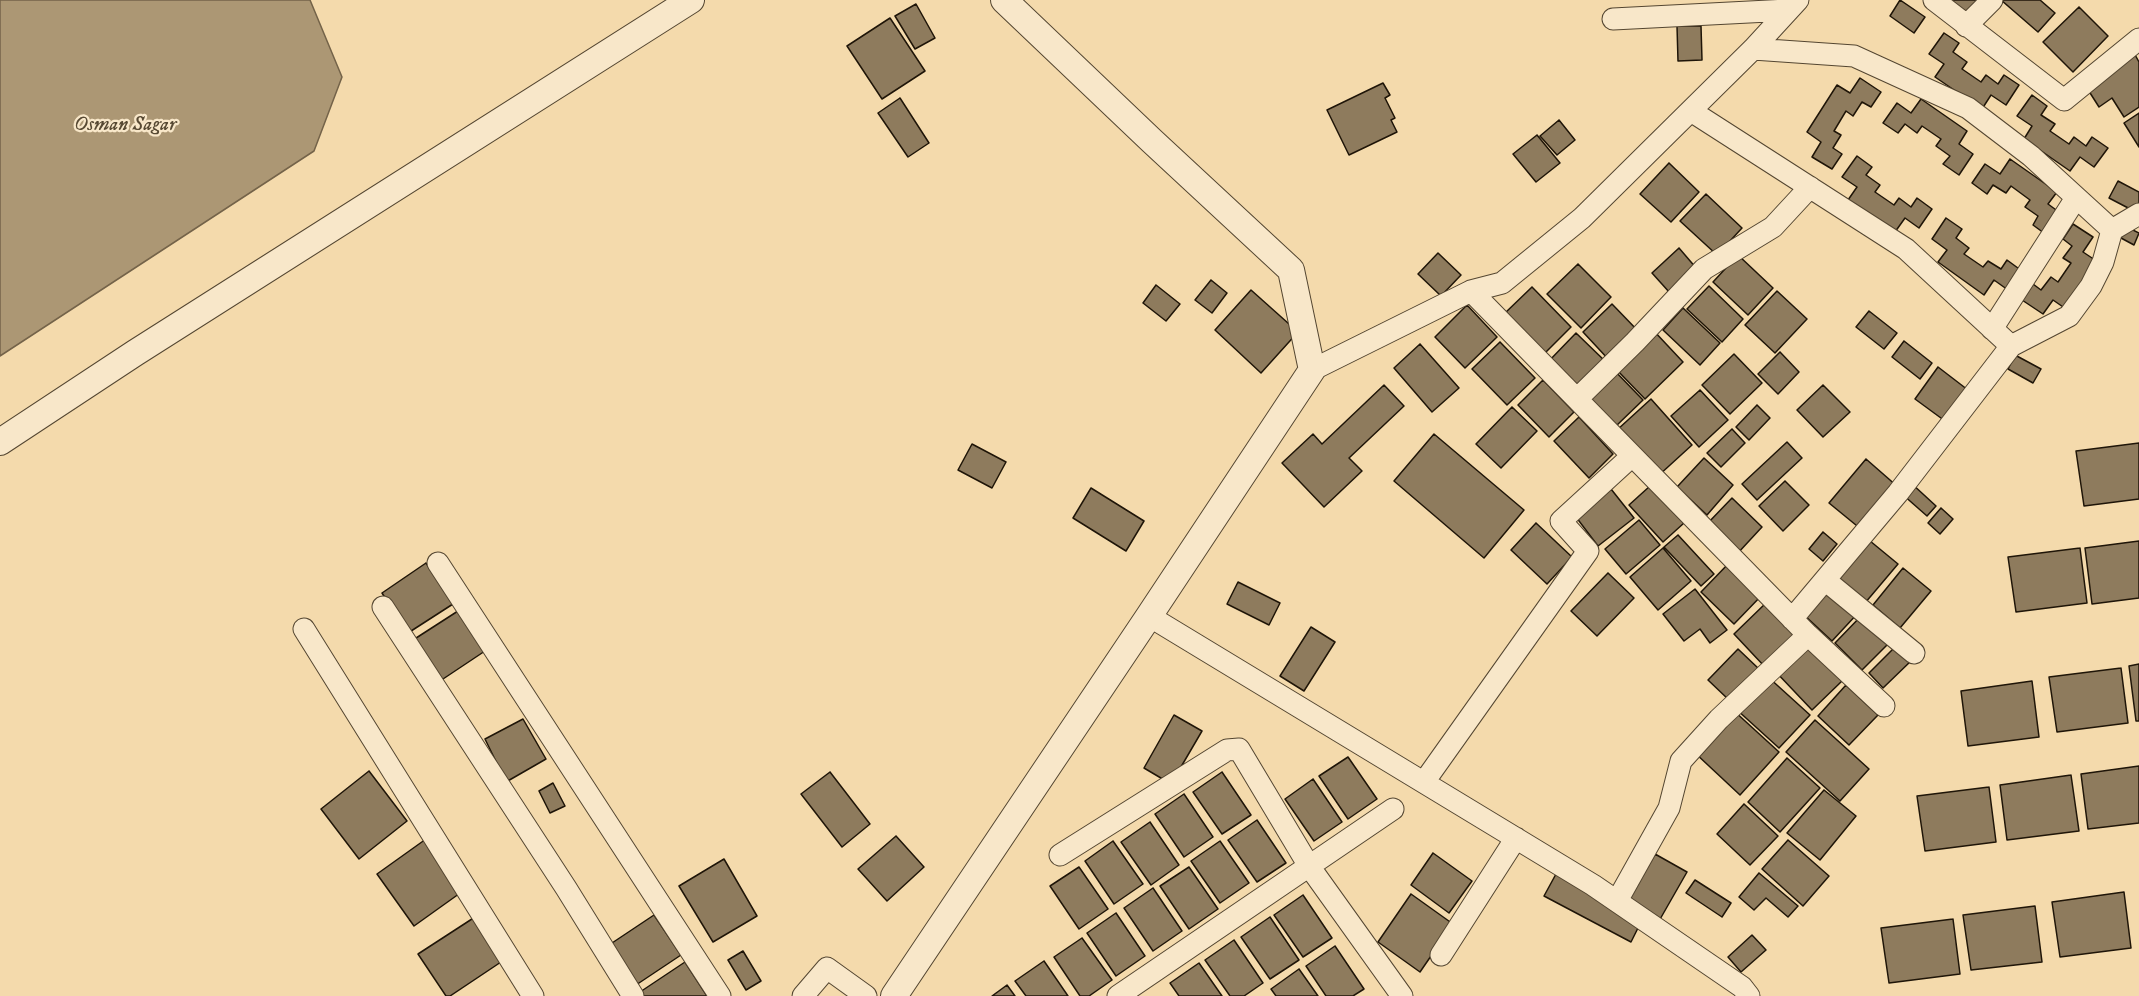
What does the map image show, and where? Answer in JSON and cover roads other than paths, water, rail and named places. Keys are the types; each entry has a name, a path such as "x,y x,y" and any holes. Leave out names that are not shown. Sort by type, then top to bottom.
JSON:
{"street":[{"path":"0,442 135,353 691,0"},
{"path":"1004,0 1291,270 1312,370"},
{"path":"1934,0 2064,100 2139,39"},
{"path":"1966,26 1992,0"},
{"path":"1613,19 1793,5"},
{"path":"894,996 1312,370 1471,291 1502,283 1573,225 1753,49 1793,5"},
{"path":"1753,49 1854,56 1968,108 2031,156 2112,230"},
{"path":"1691,111 1906,249 2011,346"},
{"path":"1577,399 1704,269 1773,227 1810,187"},
{"path":"1992,329 2076,198"},
{"path":"1792,619 1898,493 2011,346 2069,316 2091,286 2103,262 2112,230 2139,214"},
{"path":"1471,291 1792,619 1884,706"},
{"path":"1424,782 1588,551 1562,522 1632,456"},
{"path":"438,563 720,996"},
{"path":"1825,580 1914,653"},
{"path":"382,607 566,888 633,996"},
{"path":"1149,616 1617,901 1742,987 1749,996"},
{"path":"304,629 533,996"},
{"path":"1617,901 1669,808 1681,761 1719,719 1808,635"},
{"path":"1060,855 1227,750 1239,749 1308,866 1402,996"},
{"path":"1118,996 1394,809"},
{"path":"1441,955 1516,838"},
{"path":"803,996 827,968 866,996"}],"water":[{"name":"Osman Sagar","path":"0,0 310,0 342,77 314,151 0,356"}]}
